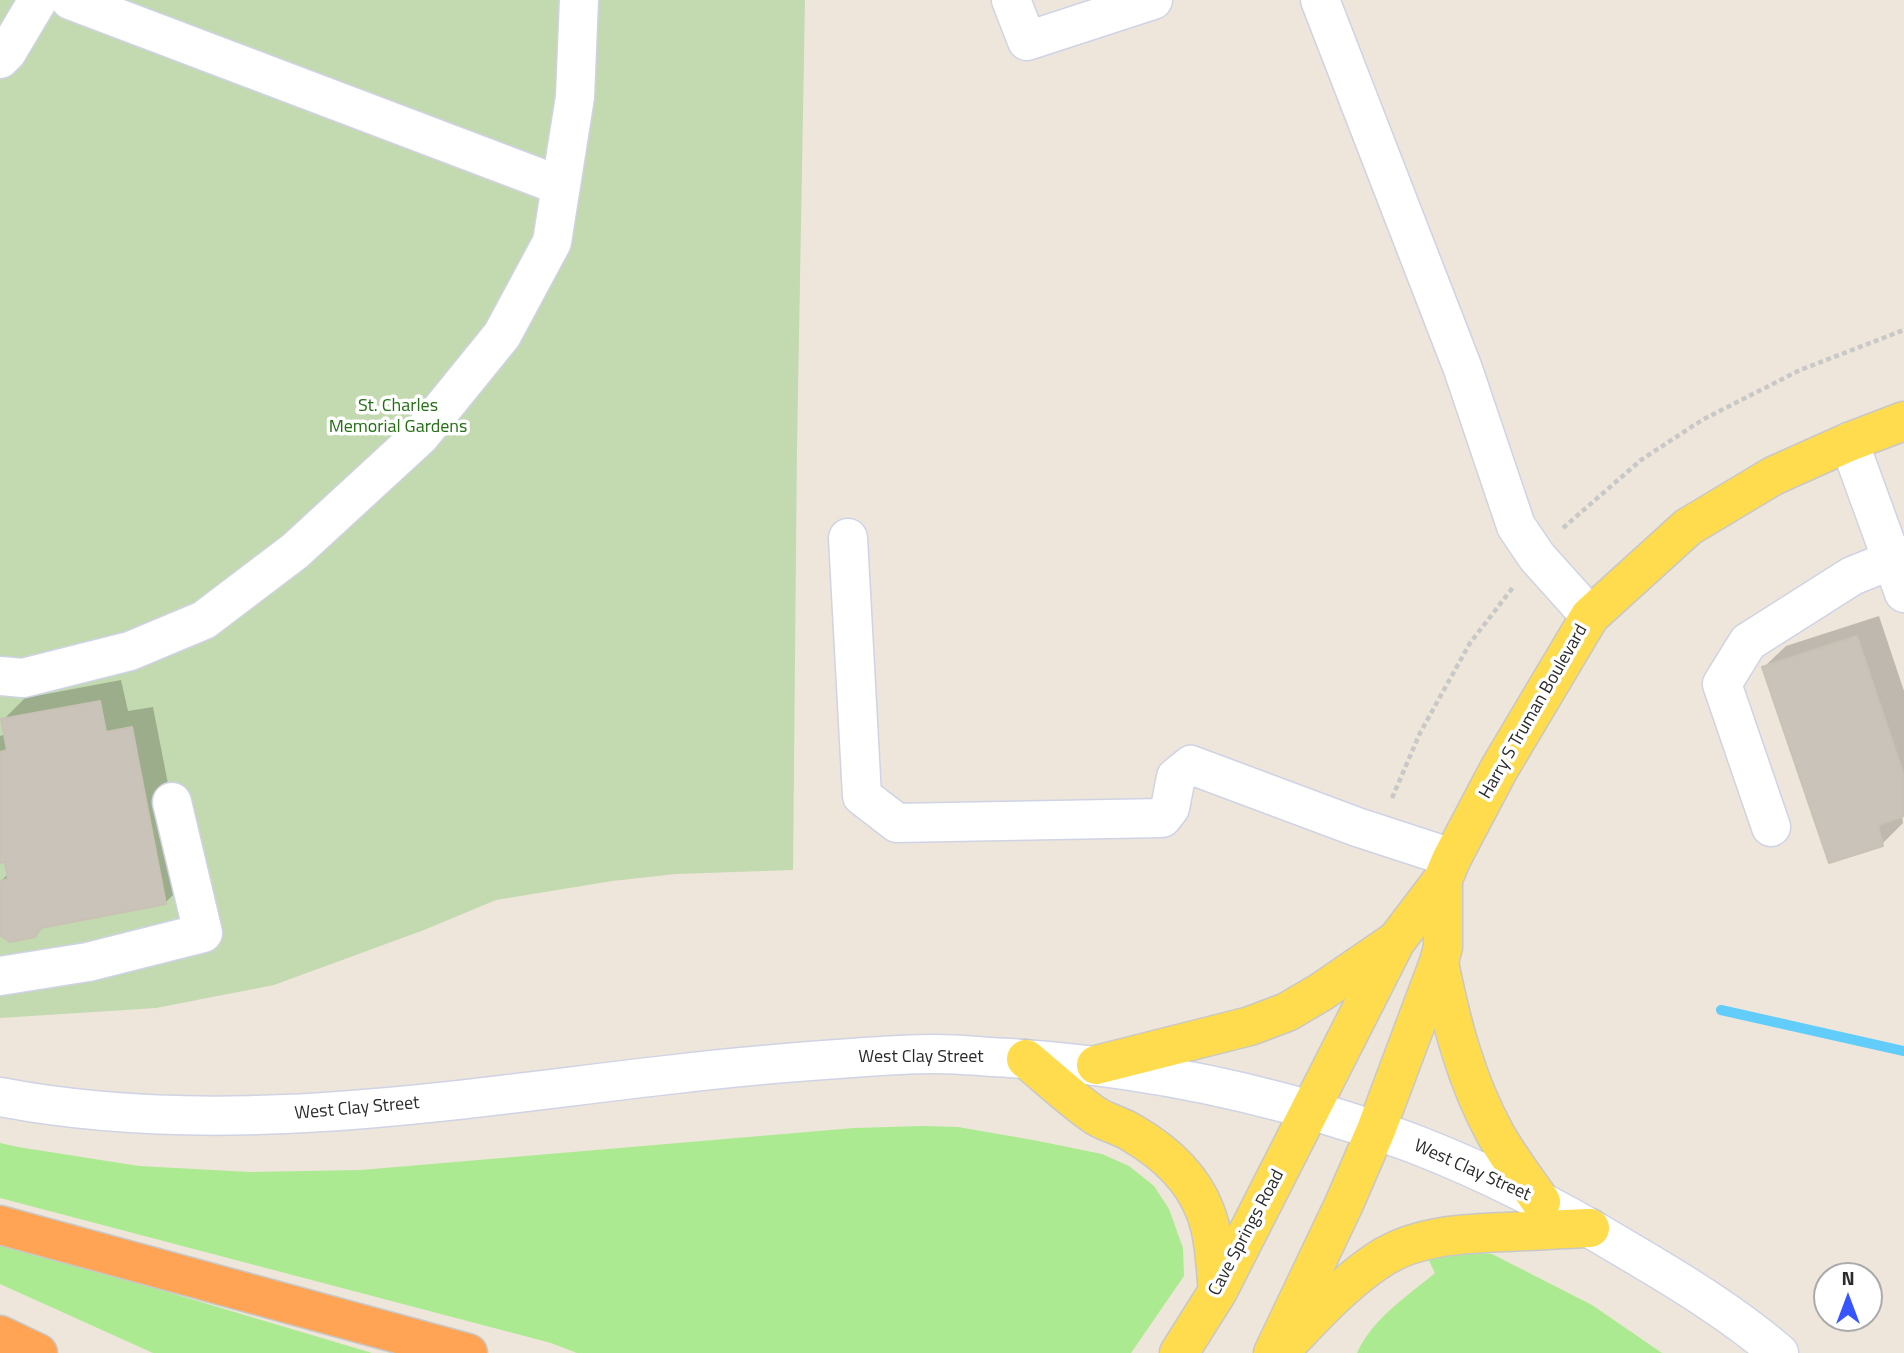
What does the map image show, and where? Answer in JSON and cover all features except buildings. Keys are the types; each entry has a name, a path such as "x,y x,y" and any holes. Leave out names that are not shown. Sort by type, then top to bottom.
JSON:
{"highway":[{"path":"0,1225 468,1353"},
{"path":"0,1335 38,1353"}],"main road":[{"name":"Harry S Truman Boulevard","path":"1310,1111 1396,940 1447,869 1499,769 1590,616 1688,527 1773,477 1849,442 1904,421"},
{"name":"Harry S Truman Boulevard","path":"1376,1130 1444,947 1447,869"},
{"path":"1096,1065 1250,1026 1287,1012 1396,940"},
{"path":"1439,962 1452,1023 1474,1089 1496,1136 1541,1202"},
{"path":"1026,1059 1095,1116 1129,1131 1152,1145 1174,1164 1205,1210 1213,1239 1218,1291"},
{"name":"Cave Springs Road","path":"1179,1353 1218,1291 1310,1111"},
{"path":"1276,1353 1376,1130"},
{"path":"1276,1353 1359,1275 1386,1256 1411,1244 1443,1236 1590,1228"}],"street":[{"path":"0,59 38,0"},
{"path":"70,0 561,186"},
{"path":"0,676 23,678 130,651 204,620 295,551 420,436 502,335 552,242 575,97 579,0"},
{"path":"1011,0 1027,41 1153,0"},
{"path":"1320,0 1463,369 1516,526 1537,556 1590,616"},
{"path":"1771,827 1722,684 1748,642 1852,576 1900,569 1849,442"},
{"path":"848,538 862,796 897,823 1162,818 1170,808 1176,777 1191,765 1376,834 1447,869"},
{"path":"0,976 88,962 203,933 172,802"},
{"name":"West Clay Street","path":"0,1097 117,1113 237,1116 332,1112 445,1101 786,1062 936,1054 1096,1065 1183,1078 1253,1094 1376,1130 1420,1146 1510,1186 1590,1228 1726,1312 1779,1353"}],"path":[{"path":"1376,834 1420,733 1470,643 1537,556 1566,524 1641,460 1702,420 1800,370 1904,330"}],"green space":[{"name":"St. Charles Memorial Gardens","path":"0,0 805,0 793,870 676,874 612,881 496,900 424,930 274,985 156,1008 0,1018"},
{"path":"958,1127 1102,1154 1129,1166 1154,1186 1169,1209 1183,1248 1184,1276 1131,1353 577,1353 551,1343 0,1198 0,1143 139,1166 250,1172 361,1170 854,1128"},
{"path":"0,1242 372,1353 153,1353 0,1284"},
{"path":"1455,1250 1492,1254 1592,1305 1662,1353 1357,1353 1381,1319 1435,1273 1426,1255"}],"waterway":[{"path":"1721,1010 1904,1051"}]}
